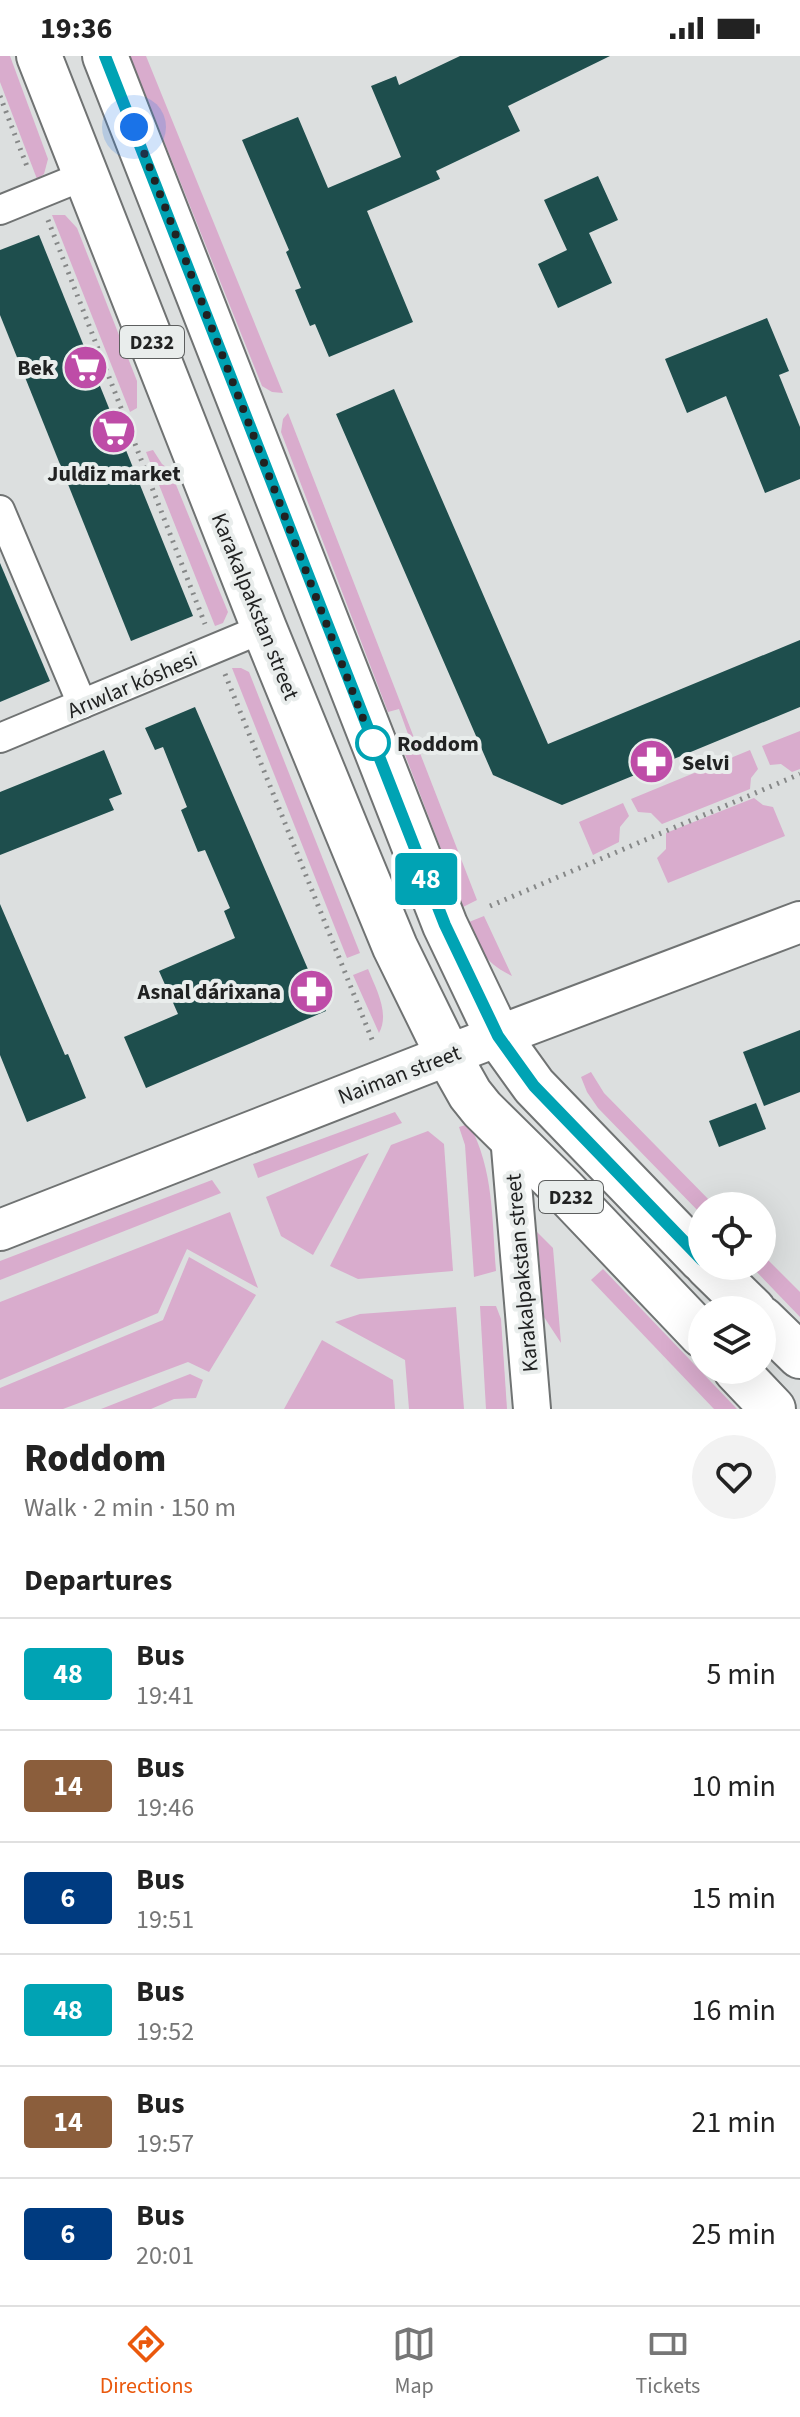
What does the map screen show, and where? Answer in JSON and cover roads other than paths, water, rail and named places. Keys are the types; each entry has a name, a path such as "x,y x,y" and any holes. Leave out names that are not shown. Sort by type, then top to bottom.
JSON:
{"main road":[{"name":"Karakalpakstan street","path":"39,56 264,628 395,947 448,1055 470,1094 688,1320"},
{"name":"D232","path":"105,56 439,911 498,1036 534,1086 688,1245"},
{"name":"Naiman street","path":"0,1230 800,922"},
{"path":"509,1136 552,1104"},
{"path":"722,1280 739,1296"},
{"path":"776,1333 800,1356"},
{"path":"749,1384 773,1409"}],"street":[{"path":"0,210 86,175"},
{"path":"0,510 82,704"},
{"name":"Arıwlar kóshesi","path":"0,738 264,628"},
{"name":"Karakalpakstan street","path":"509,1136 532,1409"}],"place":[{"name":"Bek","path":"85,367"},
{"name":"Juldiz market","path":"114,432"},
{"name":"Roddom","path":"373,743"},
{"name":"Selvi","path":"651,762"},
{"name":"Asnal dárixana","path":"312,991"}]}
